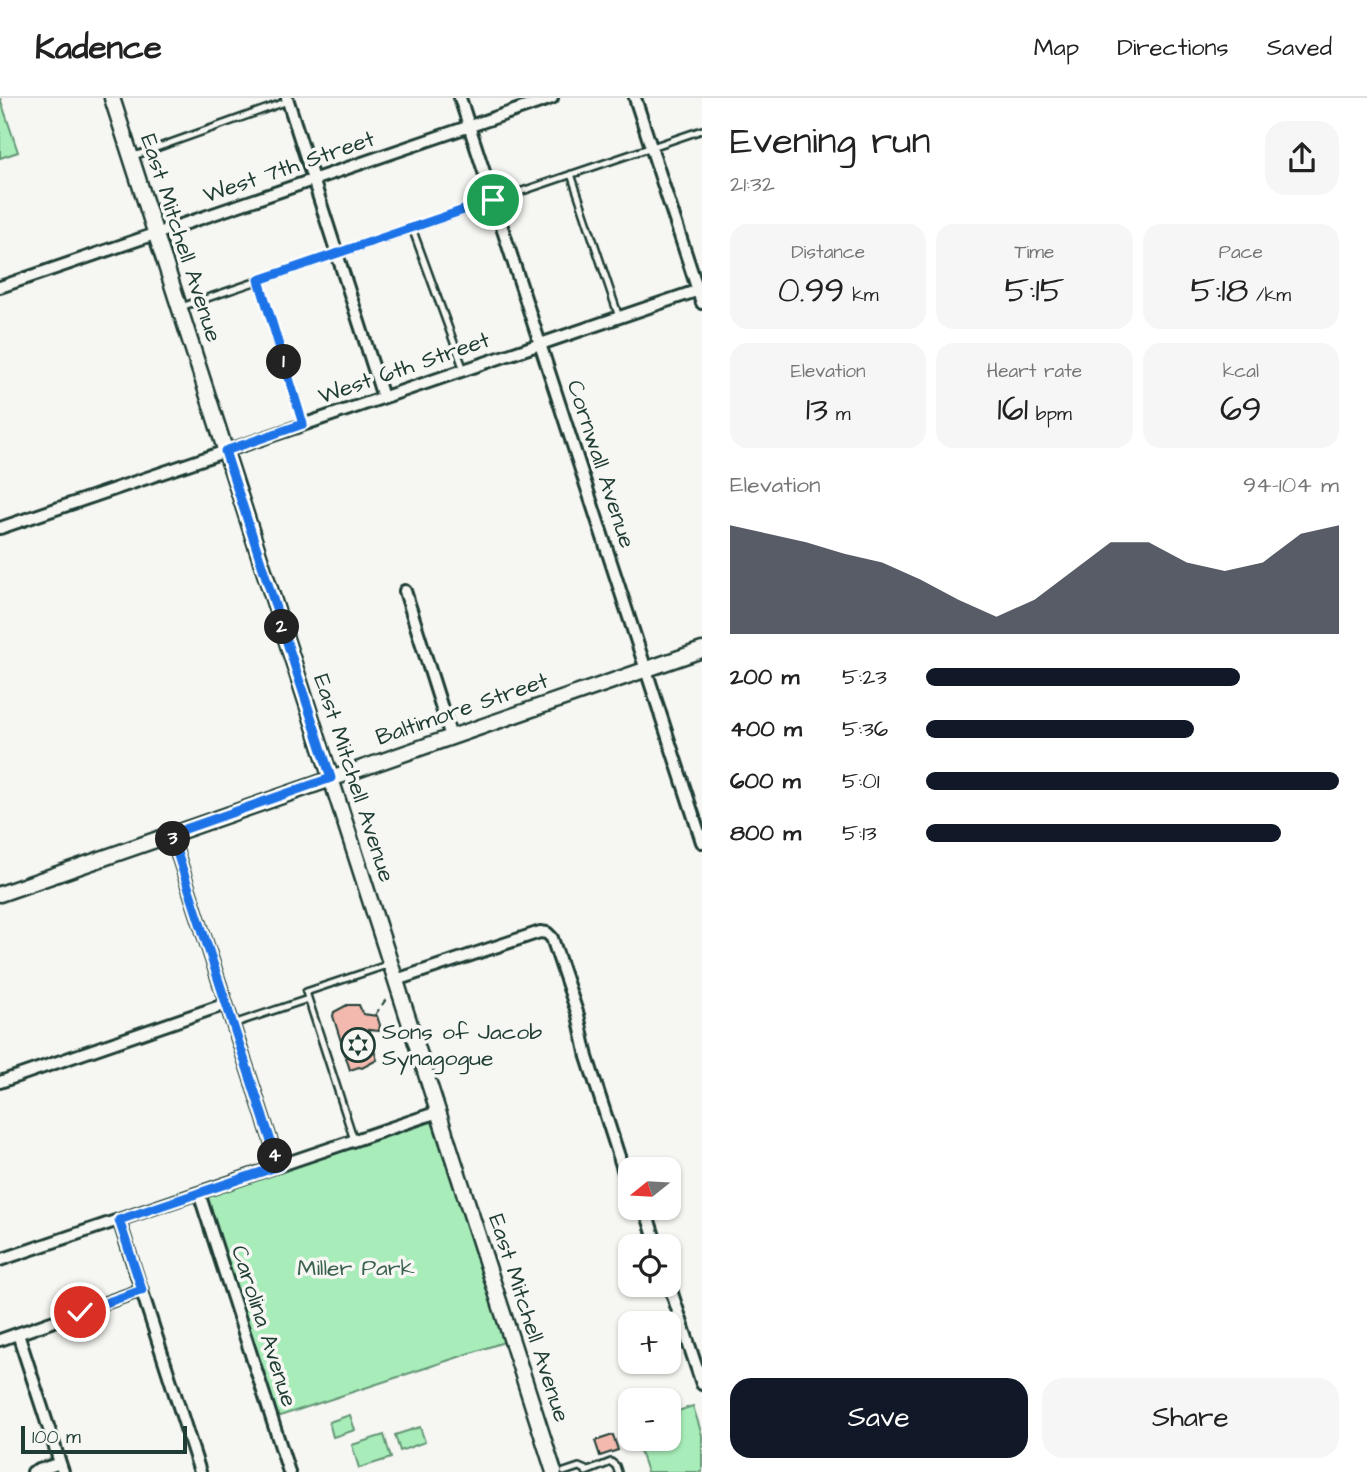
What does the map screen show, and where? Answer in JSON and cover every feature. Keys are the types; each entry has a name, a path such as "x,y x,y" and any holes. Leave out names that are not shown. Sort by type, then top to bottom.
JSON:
{"street":[{"name":"East Mitchell Avenue","path":"112,98 554,1472"},
{"name":"Cornwall Avenue","path":"460,98 702,842"},
{"name":"West 7th Street","path":"0,287 552,98"},
{"path":"635,98 700,289 702,303"},
{"path":"287,100 383,397"},
{"name":"West 6th Street","path":"0,528 700,289"},
{"path":"405,591 451,737"},
{"name":"Baltimore Street","path":"0,894 702,650"},
{"path":"171,834 279,1166"},
{"path":"396,980 540,932 547,933 552,938 578,1015 591,1070 619,1157"},
{"path":"0,1082 226,1004"},
{"path":"0,1260 438,1112"},
{"name":"Carolina Avenue","path":"199,1193 289,1472"},
{"path":"119,1220 200,1472"},
{"path":"0,1340 142,1290"},
{"path":"674,1297 698,1359 702,1384"},
{"path":"18,1334 62,1467 33,1472"}],"lane":[{"path":"131,157 287,100"},
{"path":"179,308 702,130"},
{"path":"571,174 619,317"},
{"path":"412,228 464,370"},
{"path":"259,280 303,424"},
{"path":"354,1140 306,992 390,964"},
{"path":"233,1024 308,999"},
{"path":"564,1472 579,1467 586,1471 611,1462 617,1466 618,1472"}],"path":[{"path":"374,1015 387,998"},
{"path":"379,1029 398,1033"}],"green space":[{"path":"0,98 18,152 0,158"},
{"name":"Miller Park","path":"432,1122 504,1342 277,1417 206,1196"},
{"path":"693,1406 702,1435 702,1472 647,1472 640,1451 681,1451 681,1410"},
{"path":"350,1415 355,1430 333,1437 329,1422"},
{"path":"420,1427 425,1442 400,1451 395,1435"},
{"path":"384,1435 391,1458 359,1468 352,1445"}],"building":[{"name":"Sons of Jacob Synagogue","path":"347,1005 359,1005 363,1014 377,1016 380,1025 379,1031 368,1030 377,1060 362,1068 350,1070 333,1016 334,1012"},
{"path":"613,1435 618,1450 600,1456 595,1441"}],"place":[{"name":"Sons of Jacob Synagogue","path":"358,1045"}],"route":[{"path":"80,1312 142,1290 119,1220 279,1166 171,834 331,778 225,451 303,424 259,280 493,200"}]}
